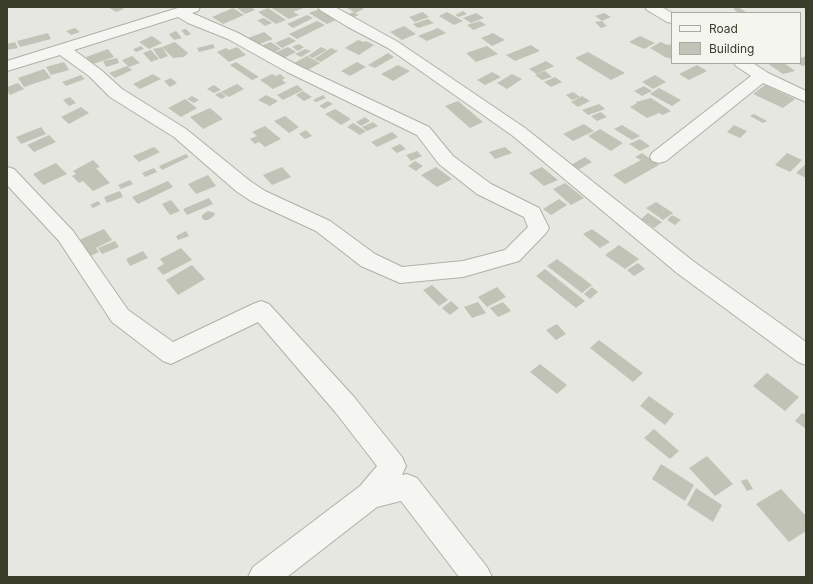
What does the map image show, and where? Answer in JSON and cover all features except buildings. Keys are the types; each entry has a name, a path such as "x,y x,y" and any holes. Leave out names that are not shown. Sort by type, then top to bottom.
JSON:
{"street":[{"path":"325,7 393,45 519,132 685,267 806,356"},
{"path":"652,7 671,18"},
{"path":"7,66 188,10 194,20 233,36 293,68 424,131 446,160 484,189 532,213 539,228 512,256 463,269 400,275 368,260 323,226 258,196 243,186 180,134 116,93 95,73 62,49"},
{"path":"744,64 762,76 806,97"},
{"path":"659,157 762,76"},
{"path":"7,173 66,236 120,316 171,354 261,310 345,405 394,466 370,495 263,577"},
{"path":"370,495 406,486 477,577"}]}
